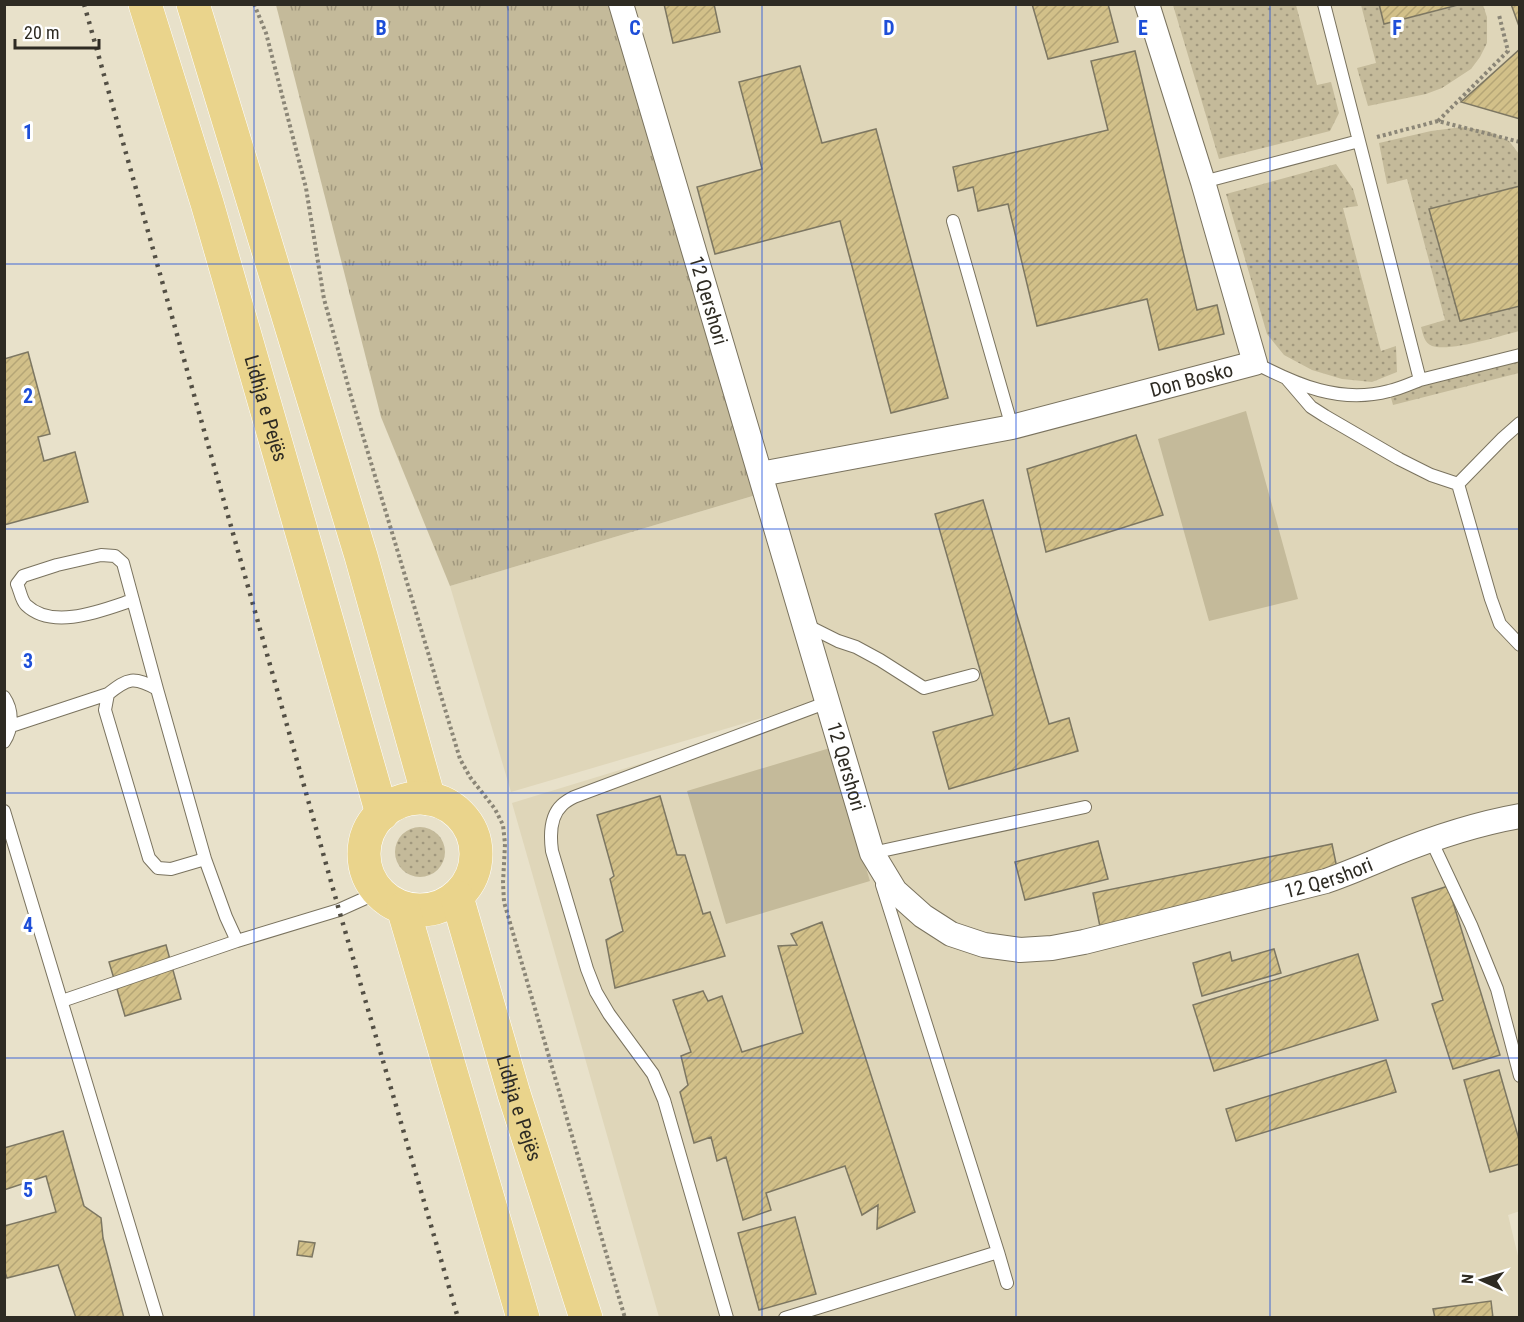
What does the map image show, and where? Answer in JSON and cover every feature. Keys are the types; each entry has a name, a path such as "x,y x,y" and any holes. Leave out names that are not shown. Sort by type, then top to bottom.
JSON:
{"highway":[{"name":"Lidhja e Pejës","path":"145,4 207,203 382,814"},
{"path":"193,4 361,556 429,799"},
{"path":"412,799 429,799 447,805 461,816 471,830 476,848 475,866 468,883 457,897 445,905 417,910 391,900 370,880 364,854 372,826 382,814 396,804 412,799"},
{"name":"Lidhja e Pejës","path":"457,897 514,1094 586,1317"},
{"path":"391,900 523,1317"}],"street":[{"name":"12 Qershori","path":"621,4 872,853 895,891 923,916 951,934 984,945 1020,950 1052,948 1326,881 1431,840 1493,820 1520,816"},
{"name":"Don Bosko","path":"761,474 1012,427 1255,363 1203,182 1147,4"}],"lane":[{"path":"1324,4 1420,380"},
{"path":"1203,182 1359,141"},
{"path":"953,221 1012,427"},
{"path":"1255,363 1311,389 1334,393 1372,394 1520,355"},
{"path":"1287,379 1311,406 1325,416 1399,459 1431,475 1458,484"},
{"path":"1458,484 1520,423"},
{"path":"1458,484 1500,624 1520,645"},
{"path":"133,600 83,615 62,618 39,614 25,604 17,584 23,576 101,555 115,556 123,563 205,859 237,941"},
{"path":"805,625 856,647 924,688 973,675"},
{"path":"11,726 108,694 123,682 142,680 157,689"},
{"path":"108,694 105,710 149,858 158,868 171,869 205,859"},
{"path":"4,697 11,713 11,726 4,742"},
{"path":"727,1317 664,1100 653,1074 609,1014 596,992 552,850 550,834 554,818 561,805 574,797 828,702"},
{"path":"1007,1282 872,853 1085,807"},
{"path":"4,811 157,1317"},
{"path":"1431,840 1471,925 1497,989 1520,1076"},
{"path":"62,1001 237,941 339,910 391,900"},
{"path":"785,1317 998,1252"}],"path":[{"path":"254,4 266,33 306,188 324,299 460,759 470,777 495,809 503,825 504,902 625,1317"},
{"path":"1438,122 1508,51 1499,15"},
{"path":"1359,141 1438,122 1520,142"}],"shaded area":[{"path":"617,5 1519,5 1520,1211 1508,1215 1519,1260 1519,1317 659,1317 512,803 826,707"},
{"path":"756,495 817,702 511,792 450,586"}],"green space":[{"path":"276,5 617,5 756,495 450,586 381,417"},
{"path":"1173,5 1296,5 1317,85 1331,82 1339,113 1330,131 1219,159"},
{"path":"1361,5 1379,5 1384,24 1462,5 1483,5 1487,17 1487,43 1471,69 1442,88 1426,94 1368,106 1357,68 1376,63"},
{"path":"1462,127 1488,131 1509,141 1519,154 1519,186 1429,209 1460,321 1519,306 1519,331 1475,343 1440,347 1427,343 1421,327 1445,320 1407,179 1387,184 1379,143 1431,131"},
{"path":"1336,164 1353,189 1358,206 1343,208 1381,351 1396,346 1397,372 1372,382 1342,379 1312,370 1284,355 1267,334 1226,194"},
{"path":"1519,361 1519,373 1393,405 1390,394"},
{"path":"1246,411 1298,599 1209,621 1158,439"},
{"path":"830,748 870,881 726,924 687,791"},
{"path":"420,827 429,829 440,838 445,852 443,861 434,872 420,877 411,875 400,866 395,852 397,843 406,832"}],"building":[{"path":"664,4 714,4 720,32 673,43"},
{"path":"1032,4 1108,4 1118,42 1048,59"},
{"path":"1379,4 1462,4 1384,24"},
{"path":"1511,4 1520,4 1520,29"},
{"path":"1520,49 1520,119 1461,102"},
{"path":"1135,51 1197,310 1217,305 1224,334 1159,350 1147,299 1037,326 1008,204 978,211 973,187 958,191 953,167 1108,130 1091,61"},
{"path":"800,66 822,143 876,129 948,398 891,413 840,221 715,254 697,187 762,169 739,82"},
{"path":"1520,186 1520,306 1460,321 1429,209"},
{"path":"28,352 50,434 38,437 44,461 75,452 88,502 4,525 4,359"},
{"path":"1136,435 1163,515 1046,552 1027,469"},
{"path":"983,500 1049,724 1069,718 1078,751 949,789 933,732 993,715 935,514"},
{"path":"660,796 677,855 685,855 703,914 710,912 725,956 615,988 606,940 623,931 610,879 614,876 597,815"},
{"path":"1098,841 1108,879 1025,900 1015,862"},
{"path":"1332,844 1341,888 1102,936 1093,893"},
{"path":"1448,886 1500,1055 1453,1069 1432,1004 1443,1000 1412,898"},
{"path":"822,922 915,1212 877,1229 878,1205 862,1215 845,1166 766,1193 771,1210 743,1220 726,1157 717,1161 711,1137 694,1143 680,1092 688,1085 681,1056 691,1052 673,1000 703,991 708,1001 722,996 742,1052 803,1033 778,946 797,945 791,934"},
{"path":"166,945 181,999 125,1016 109,962"},
{"path":"1274,949 1281,973 1202,996 1193,963 1230,952 1232,961"},
{"path":"1358,954 1378,1020 1214,1071 1193,1005"},
{"path":"1386,1060 1396,1092 1236,1141 1226,1109"},
{"path":"1499,1070 1520,1143 1520,1164 1490,1172 1464,1080"},
{"path":"63,1131 84,1206 101,1218 103,1238 124,1318 76,1318 58,1265 7,1278 4,1269 4,1226 56,1212 46,1176 4,1190 4,1148"},
{"path":"795,1217 816,1294 759,1310 738,1233"},
{"path":"299,1241 315,1243 312,1257 297,1255"},
{"path":"1491,1301 1493,1318 1435,1318 1433,1309"}],"railway":[{"path":"84,4 339,910 458,1318"}]}
